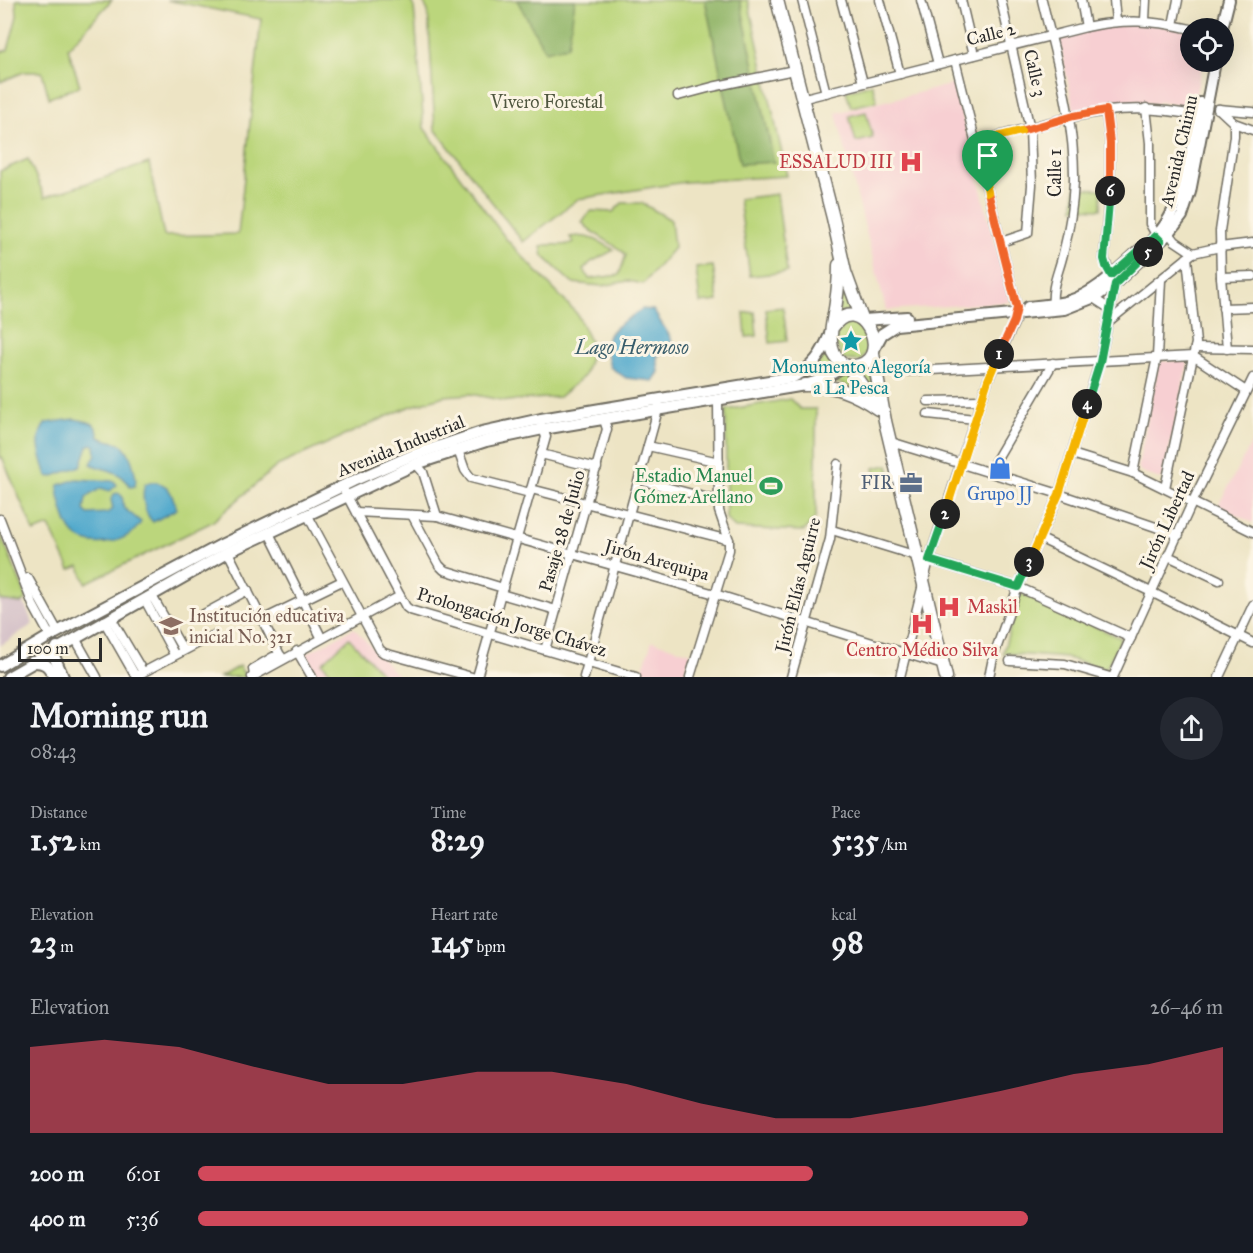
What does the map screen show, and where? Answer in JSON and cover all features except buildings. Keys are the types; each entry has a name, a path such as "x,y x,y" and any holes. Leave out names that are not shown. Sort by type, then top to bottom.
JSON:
{"highway":[{"path":"777,0 833,218 838,249 838,284 831,331 834,352 847,366 885,421"},
{"path":"838,249 863,319 870,331 885,421 944,671"},
{"path":"831,331 844,317 863,319"},
{"path":"847,366 862,364 870,358 873,351"},
{"path":"805,385 828,385 878,409"}],"main road":[{"path":"1218,18 1222,0"},
{"path":"1224,18 1229,0"},
{"name":"Avenida Chimu","path":"1201,109 1207,72"},
{"name":"Avenida Chimu","path":"863,319 1053,308 1093,298 1162,237 1177,203 1212,72"},
{"name":"Avenida Chimu","path":"1053,308 1113,279"},
{"name":"Avenida Chimu","path":"873,351 882,334 896,325 1017,311"},
{"name":"Avenida Industrial","path":"8,677 228,552 307,514 344,491 413,455 482,432 659,405 793,377 803,373 817,360 831,331"},
{"name":"Avenida Industrial","path":"0,666 54,634 222,544 344,491 416,464 542,424 604,420 659,405 718,401 805,385 847,366"},
{"path":"54,634 58,640 55,660 63,677"},
{"path":"28,649 25,654 26,658 47,665 54,677"}],"street":[{"path":"802,0 826,93"},
{"path":"841,0 862,83"},
{"path":"880,0 900,74"},
{"path":"921,0 938,64"},
{"path":"961,0 974,55"},
{"name":"Calle 3","path":"1001,0 1030,129 1032,185 1029,230 1026,234 1001,242"},
{"name":"Calle 1","path":"1042,0 1069,117 1074,182 1064,253 1054,281 1053,308"},
{"path":"1080,0 1086,27"},
{"path":"1114,0 1116,21"},
{"path":"1145,21 1146,0"},
{"path":"1173,25 1178,0"},
{"name":"Calle 2","path":"801,99 1116,21 1145,21 1180,27"},
{"path":"900,677 929,560 992,367 1017,311 956,60"},
{"path":"678,96 794,70"},
{"path":"976,142 1069,117 1106,110 1146,108 1253,112"},
{"path":"1146,108 1150,152 1150,224 1162,237 1175,241 1190,255 1195,325 1194,352 1165,488"},
{"path":"1218,109 1234,123 1253,130"},
{"path":"989,677 993,658 1018,587 1059,494 1100,362 1113,279 1104,259 1110,186 1110,143 1106,110"},
{"path":"1227,349 1220,247 1234,123"},
{"path":"1108,322 1190,255 1220,247 1253,243"},
{"path":"1221,277 1253,276"},
{"path":"1133,473 1157,357 1161,280"},
{"path":"1093,298 1110,309"},
{"path":"1223,308 1253,307"},
{"path":"876,373 1100,362 1227,349 1253,349"},
{"path":"1194,352 1246,391"},
{"path":"989,472 1053,363"},
{"name":"Jirón Libertad","path":"1111,677 1253,378"},
{"path":"928,401 981,400"},
{"path":"690,677 729,549 729,540 722,522 719,501 718,401"},
{"path":"584,677 659,405"},
{"path":"928,414 975,419"},
{"name":"Pasaje 28 de Julio","path":"545,650 597,468 607,429 604,420"},
{"path":"477,677 546,437 542,424"},
{"path":"891,442 1059,494 1179,535"},
{"path":"648,446 719,462"},
{"path":"458,450 465,470 471,478 586,503 729,540"},
{"path":"541,454 597,468"},
{"path":"1072,454 1133,473 1253,532"},
{"path":"416,464 423,472 437,516"},
{"name":"Jirón Elías Aguirre","path":"791,677 832,530 838,464"},
{"path":"639,480 719,501"},
{"name":"Prolongación Jorge Chávez","path":"344,491 406,607 410,610 636,677"},
{"name":"Jirón Arequipa","path":"356,512 437,516 517,537 715,594 907,654 944,671"},
{"path":"307,514 380,650 472,677"},
{"path":"412,515 439,565 444,570 556,610"},
{"path":"0,519 54,634"},
{"path":"832,530 1018,587 1131,638"},
{"path":"269,533 321,637"},
{"path":"1039,538 1253,643"},
{"path":"228,552 282,657"},
{"path":"1168,556 1219,580"},
{"path":"262,620 342,581"},
{"path":"202,615 248,591"},
{"path":"253,676 282,657 400,596"},
{"path":"148,598 178,652"},
{"path":"1219,677 1253,605"},
{"path":"107,619 138,675 212,636"},
{"path":"75,638 97,677"},
{"path":"297,651 312,677"},
{"path":"1010,661 1065,664 1111,677"}],"shaded area":[{"path":"1123,23 1150,24 1180,29 1180,72 1201,72 1193,107 1159,101 1157,104 1129,101 1074,111 1059,39 1067,38 1067,35"},
{"name":"ESSALUD III","path":"954,84 1010,302 886,310 836,113"},
{"path":"1159,361 1186,361 1188,363 1163,478 1159,479 1140,471 1138,466"},
{"path":"1253,440 1253,523 1218,506"},
{"path":"0,547 33,624 0,646"},
{"path":"354,628 399,677 319,677 306,654"},
{"path":"652,641 691,653 683,677 660,677 642,671"}],"green space":[{"path":"16,0 112,0 68,48 80,86 49,98 42,72 24,72 0,82 0,52 8,50 17,16"},
{"path":"167,0 410,0 414,7 424,128 507,240 577,314 593,348 584,376 559,397 506,401 471,394 444,396 406,408 277,466 212,522 86,583 79,566 70,570 49,526 34,532 2,457 0,458 0,171 28,159 45,197 149,163 164,236 238,234 261,19"},
{"name":"Vivero Forestal","path":"422,0 748,0 787,176 685,182 578,199 523,242 435,129 428,11"},
{"path":"517,0 575,0 568,46 545,51"},
{"path":"705,0 740,0 774,162 740,164"},
{"path":"872,84 877,101 851,107 846,91"},
{"path":"866,112 873,138 856,142 849,116"},
{"path":"1075,188 1101,189 1101,209 1074,208"},
{"path":"777,194 787,272 750,276 739,199"},
{"path":"622,203 642,203 671,220 674,248 643,284 628,281 602,286 572,283 543,256 541,246 565,245 574,243 570,237 588,237 614,250 591,262 584,269 589,279 619,275 626,255 592,232 582,222 591,211 613,212"},
{"path":"713,266 718,301 700,303 696,268"},
{"path":"842,279 858,311 838,313"},
{"path":"783,307 787,341 770,343 766,309"},
{"path":"755,312 757,336 746,337 744,313"},
{"path":"853,322 862,325 870,347 861,361 844,360 835,344 838,327"},
{"path":"827,352 837,365 823,377 666,402 795,381 810,373"},
{"path":"870,365 876,397 856,371"},
{"path":"846,374 860,389 859,390 829,380"},
{"name":"Estadio Manuel Gómez Arellano","path":"790,399 800,409 816,409 816,517 804,531 735,528 726,519 726,410"},
{"path":"888,465 893,485 878,488 874,468"},
{"path":"0,533 26,596 26,600 21,603 0,600"},
{"path":"1020,593 1121,638 1106,669 1067,658 1003,653"},
{"path":"349,638 385,677 335,677 322,663"},
{"path":"239,666 246,677 220,677"}],"water":[{"name":"Lago Hermoso","path":"642,309 653,310 671,338 672,347 657,356 659,372 653,381 626,378 610,367 607,354 608,337 611,332"},
{"path":"74,419 91,423 96,427 99,437 125,448 134,470 135,486 131,487 117,473 91,464 96,454 95,446 92,444 88,446 81,466 51,477 47,476 39,449 42,429 46,423"},
{"path":"76,479 114,481 117,485 110,491 101,488 86,498 84,510 88,514 107,513 113,509 111,500 114,494 118,493 122,496 124,508 141,522 136,529 120,539 100,543 90,543 74,534 66,520 58,490 59,485"},
{"path":"153,482 167,487 177,509 153,522 145,509 143,493 145,484"}],"place":[{"name":"ESSALUD III","path":"911,162"},
{"name":"Monumento Alegoría a La Pesca","path":"851,341"},
{"name":"Grupo JJ","path":"1000,468"},
{"name":"FIR","path":"911,483"},
{"name":"Estadio Manuel Gómez Arellano","path":"771,486"},
{"name":"Maskil","path":"949,607"},
{"name":"Centro Médico Silva","path":"922,624"},
{"name":"Institución educativa inicial No. 321","path":"171,626"}],"route":[{"path":"1106,110 1110,143 1110,186 1104,263 1111,275 1156,236 1161,241 1115,284 1100,362 1072,454 1059,494 1018,587 929,560 992,367 1017,314 988,192 976,142 1074,116 1106,110"}]}
